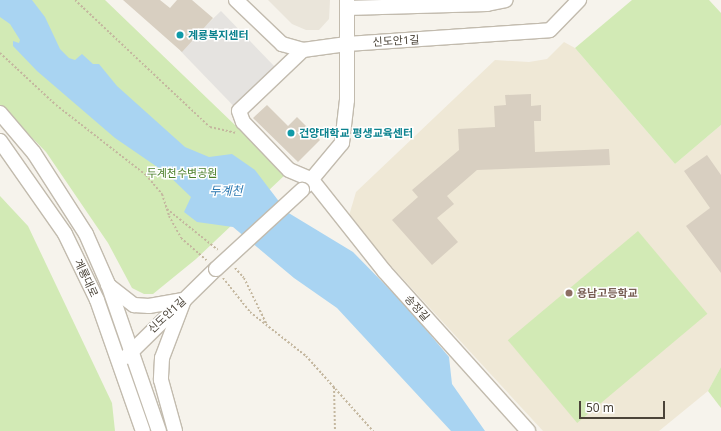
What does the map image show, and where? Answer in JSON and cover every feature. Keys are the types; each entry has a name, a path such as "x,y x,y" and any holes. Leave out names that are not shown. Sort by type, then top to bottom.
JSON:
{"street":[{"path":"236,0 282,44 303,50"},
{"path":"303,50 239,111 243,122 253,134 289,170 312,180 342,143 347,100 347,4 487,4 506,0"},
{"name":"신도안1길","path":"303,50 347,44 550,30 569,5 579,0"},
{"name":"계룡대로","path":"0,113 34,153 78,222 108,284 159,431"},
{"name":"계룡대로","path":"0,141 65,234 97,300 143,431"},
{"name":"신도안1길","path":"120,364 131,350 312,180"},
{"name":"송정길","path":"312,180 385,272 528,431"},
{"path":"108,284 134,305 184,300 162,358 161,380 175,431"}],"path":[{"path":"75,0 210,127 253,134"},
{"path":"0,52 56,105 146,175 162,194 168,216 181,238 216,269 250,312 306,356 373,431"},
{"path":"334,386 335,431"}],"shaded area":[{"path":"268,0 330,0 329,19 319,30 306,30 292,24"},
{"path":"221,11 279,71 238,110 180,51"},
{"name":"용남고등학교","path":"564,42 575,48 675,164 721,125 721,367 708,391 659,431 543,431 348,219 356,192 495,60 529,62 547,59"}],"green space":[{"name":"두계천수변공원","path":"0,0 105,0 286,174 196,259 153,294 144,294 132,288 108,243 46,152 0,105"},
{"path":"632,0 709,0 721,13 721,125 675,164 575,48"},
{"path":"0,196 28,226 112,403 115,431 0,431"},
{"path":"638,231 707,314 577,423 508,340"},
{"path":"721,367 721,408 708,391"}],"water":[{"name":"두계천","path":"0,0 32,0 45,17 60,49 69,58 75,60 82,54 93,64 99,64 117,86 185,147 209,157 232,154 255,170 287,212 353,252 406,306 449,357 452,384 485,431 451,431 337,308 294,278 233,227 197,222 184,212 191,197 166,173 115,138 37,71 13,46 13,41 19,43 20,40 10,24 0,17"}],"building":[{"name":"계룡복지센터","path":"123,0 160,0 170,8 177,0 192,0 213,18 182,52"},
{"path":"531,94 531,106 541,105 541,121 534,121 535,152 609,149 610,165 477,170 447,196 454,204 437,218 458,242 432,265 392,220 418,197 412,190 459,150 458,129 495,127 494,106 506,105 505,95"},
{"name":"건양대학교 평생교육센터","path":"267,105 288,126 297,117 320,140 298,162 253,118"},
{"path":"707,155 721,175 721,273 686,226 710,208 684,171"}],"place":[{"name":"계룡복지센터","path":"180,35"},
{"name":"건양대학교 평생교육센터","path":"291,133"},
{"name":"용남고등학교","path":"569,293"}]}
